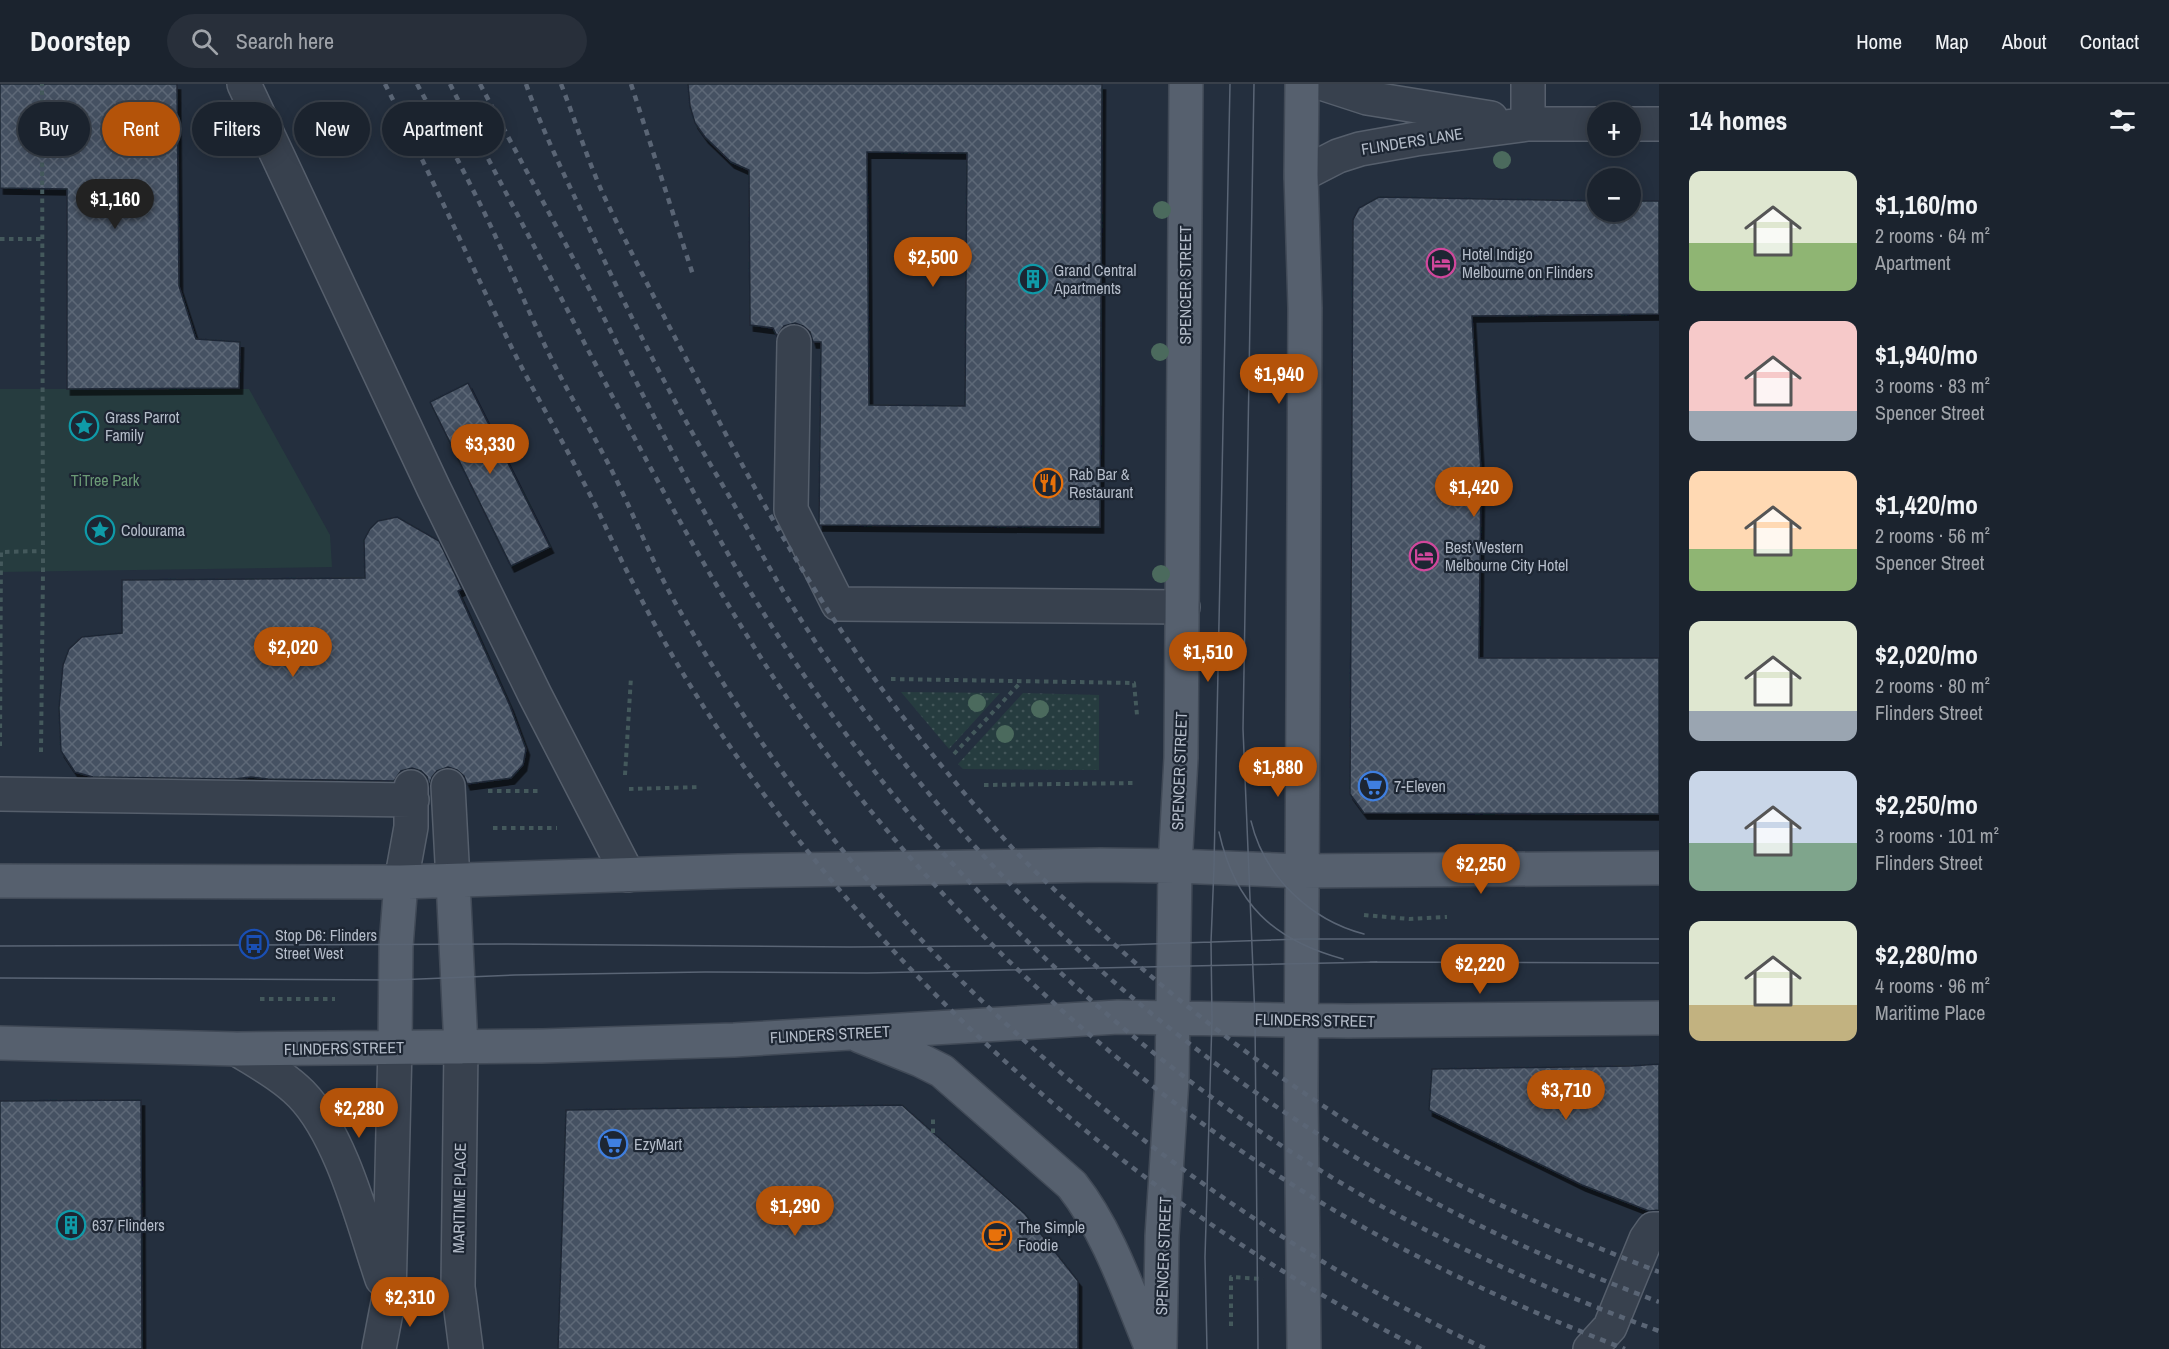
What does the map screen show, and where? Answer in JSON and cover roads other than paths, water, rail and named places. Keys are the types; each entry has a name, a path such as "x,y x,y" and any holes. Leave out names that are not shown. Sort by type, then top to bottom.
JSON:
{"main road":[{"name":"SPENCER STREET","path":"1160,1349 1162,1236 1174,1018 1175,866 1181,758 1184,607 1186,84"},
{"path":"1302,84 1301,175 1305,308 1301,1021 1304,1349"},
{"path":"0,881 401,882 761,871 1175,866 1302,871 1659,868"},
{"path":"453,881 461,1047"},
{"path":"395,1046 396,946 401,882"},
{"name":"FLINDERS STREET","path":"0,1043 237,1049 461,1047 734,1040 1118,1017 1301,1021 1659,1018"},
{"path":"853,1033 942,1071 1072,1185 1089,1210 1107,1244 1152,1349"}],"street":[{"path":"244,84 534,695 628,875"},
{"name":"FLINDERS LANE","path":"1324,84 1358,96 1393,103 1528,124"},
{"path":"1528,84 1528,124"},
{"name":"FLINDERS LANE","path":"1301,175 1338,156 1360,149 1528,124 1587,124"},
{"path":"1641,124 1659,124"},
{"path":"794,342 791,510 838,604 1184,607"},
{"path":"448,786 453,881"},
{"path":"0,794 412,794 411,827 401,882"},
{"path":"379,1349 389,1297 395,1046"},
{"name":"MARITIME PLACE","path":"461,1047 458,1287 466,1349"},
{"path":"237,1049 294,1088 317,1114 349,1183 389,1297"},
{"path":"1590,1349 1610,1327 1646,1239 1653,1229 1659,1229"}],"tram line":[{"path":"1207,1349 1205,1257 1212,1019 1211,942 1230,84"},
{"path":"1254,84 1243,729 1255,1019 1258,1349"},
{"path":"1251,821 1257,841 1267,860 1292,893 1325,918 1364,934"},
{"path":"1219,832 1235,880 1261,915 1296,941 1343,959"},
{"path":"1424,939 1659,939"},
{"path":"0,946 508,944 850,947 1432,939"},
{"path":"1370,962 1659,963"},
{"path":"0,978 396,980 515,975 705,972 867,973 1377,962"}],"railway":[{"path":"385,84 518,360 575,465 656,627 725,739 808,852 882,938 961,1019 1044,1096 1133,1168 1225,1234 1322,1295 1421,1349"},
{"path":"417,84 484,212 545,346 613,473 680,611 728,691 779,768 816,817 885,899 959,978 1037,1052 1121,1122 1208,1187 1298,1246 1391,1301 1486,1349"},
{"path":"450,84 636,441 742,627 800,717 851,786 907,854 966,918 1028,980 1094,1038 1232,1145 1342,1215 1421,1258 1501,1297 1625,1349"},
{"path":"480,84 583,276 699,502 766,617 828,709 895,797 969,881 1048,960 1131,1034 1219,1103 1311,1165 1407,1220 1468,1251 1563,1294 1659,1331"},
{"path":"526,84 561,169 649,351 788,599 869,717 952,821 1073,945 1205,1056 1276,1106 1348,1153 1481,1226 1539,1253 1659,1302"},
{"path":"561,84 597,180 626,241 732,446 786,543 882,689 942,767 1015,851 1142,969 1233,1042 1328,1109 1407,1157 1489,1200 1659,1272"},
{"path":"631,84 694,278"}],"place":[{"name":"Hotel Indigo Melbourne on Flinders","path":"1441,263"},
{"name":"Grand Central Apartments","path":"1033,279"},
{"name":"Grass Parrot Family","path":"84,426"},
{"name":"Rab Bar & Restaurant","path":"1048,483"},
{"name":"Colourama","path":"100,530"},
{"name":"Best Western Melbourne City Hotel","path":"1424,556"},
{"name":"7-Eleven","path":"1373,786"},
{"name":"Stop D6: Flinders Street West","path":"254,944"},
{"name":"EzyMart","path":"613,1144"},
{"name":"637 Flinders","path":"71,1225"},
{"name":"The Simple Foodie","path":"997,1236"}],"park label":[{"name":"TiTree Park","path":"105,480"}]}
